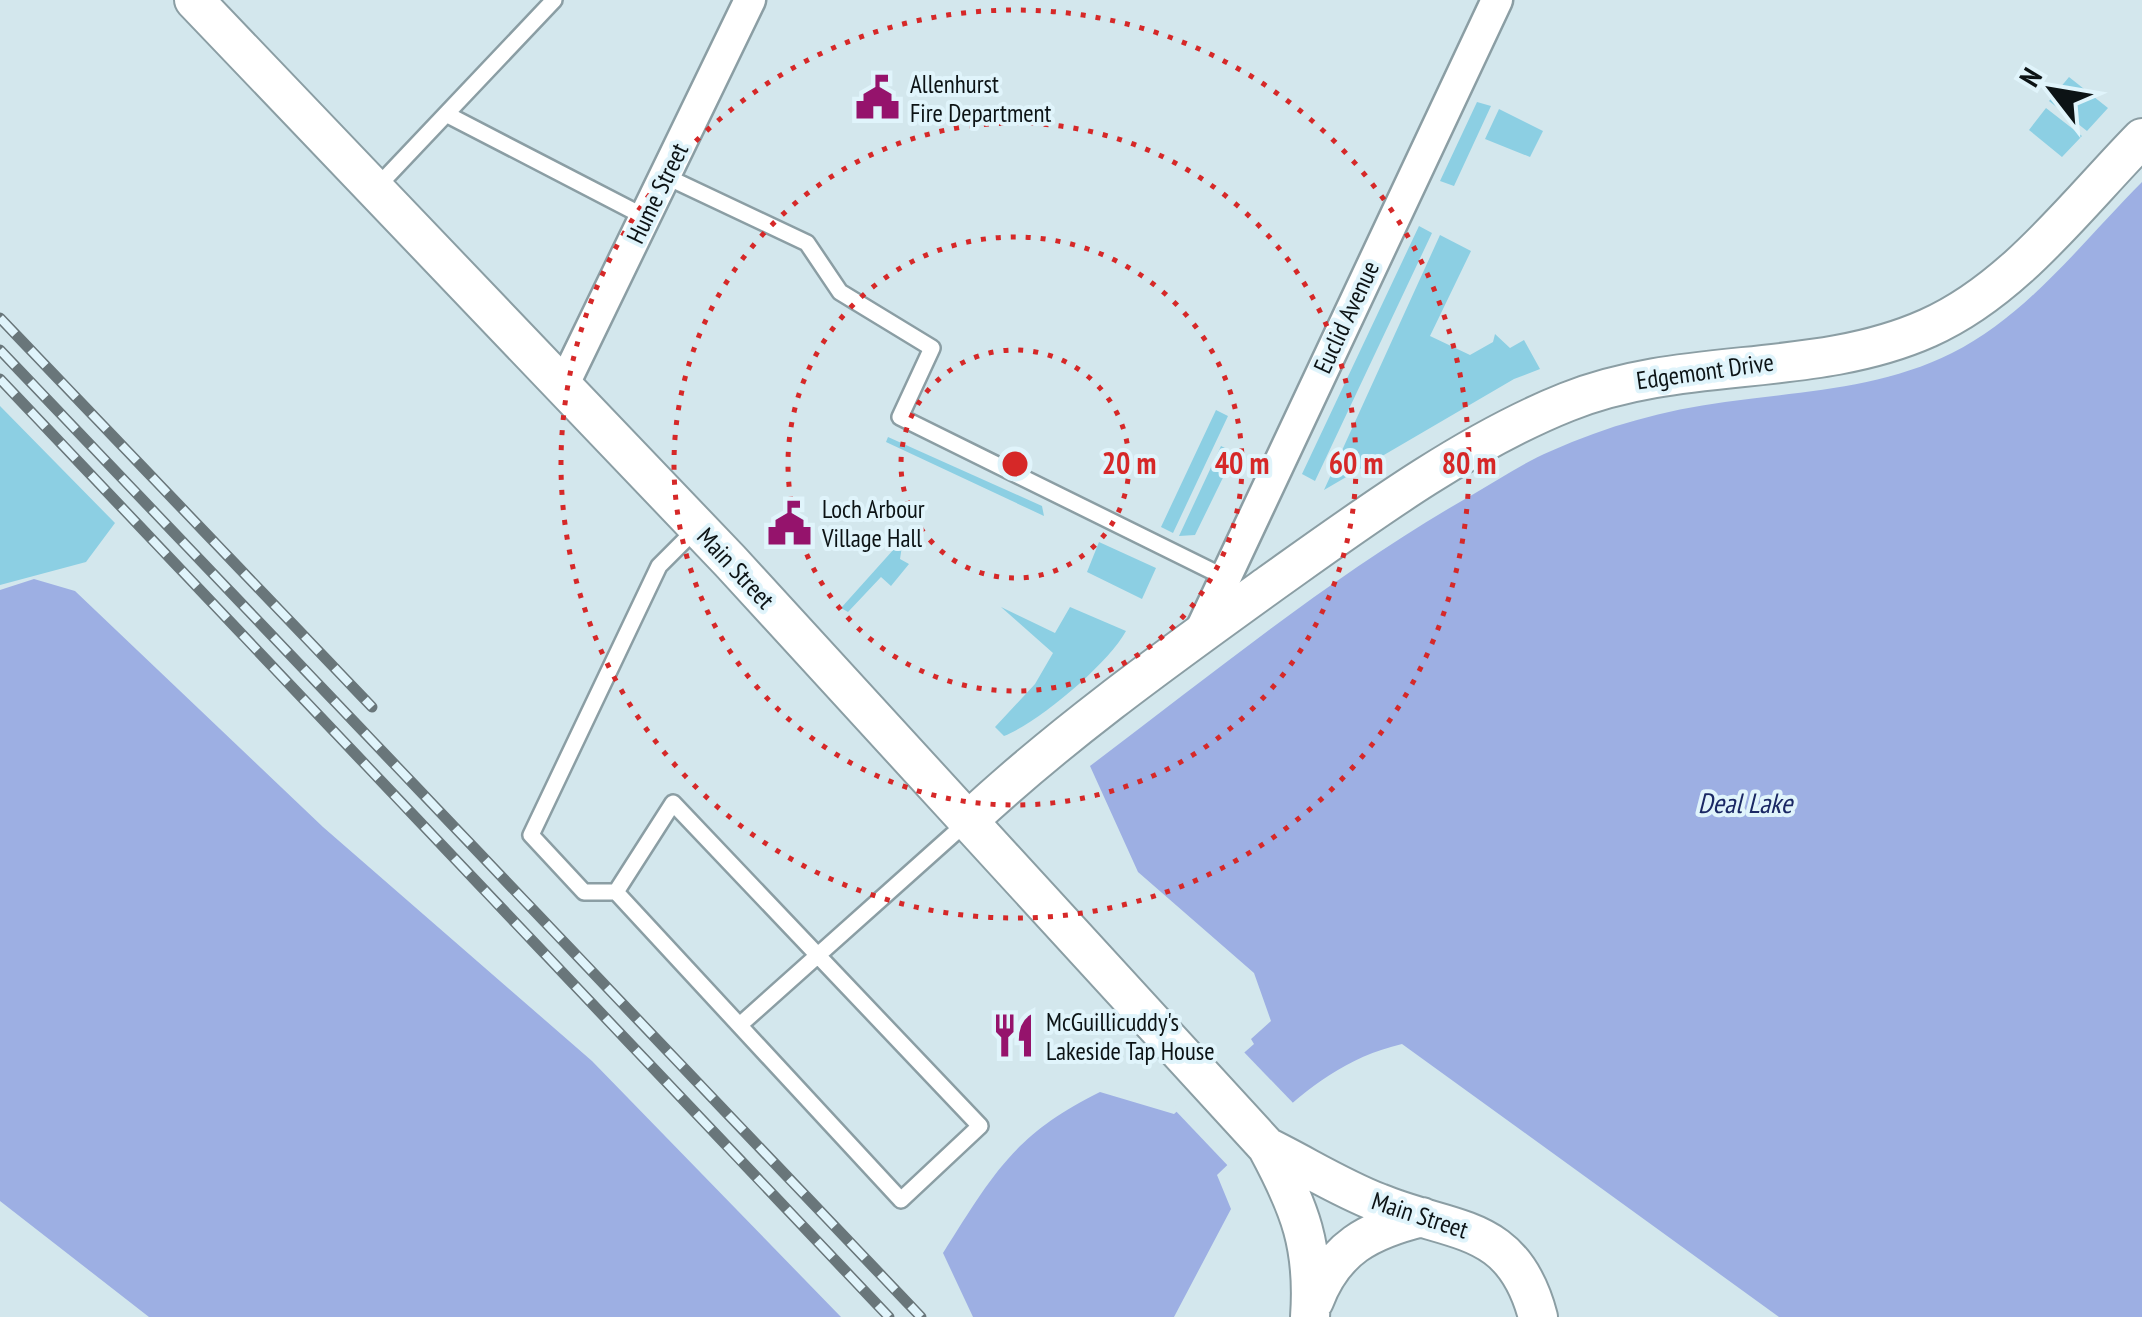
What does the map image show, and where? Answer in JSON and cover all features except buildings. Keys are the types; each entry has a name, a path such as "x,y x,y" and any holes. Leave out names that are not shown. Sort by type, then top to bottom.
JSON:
{"street":[{"name":"Hume Street","path":"563,386 750,0"},
{"name":"Euclid Avenue","path":"1198,636 1497,0"},
{"name":"Main Street","path":"206,4 698,527 1267,1147 1300,1210 1314,1279 1310,1314"},
{"name":"Edgemont Drive","path":"967,822 1031,762 1376,509 1564,403 1668,372 1836,354 1930,327 1993,286 2142,138"},
{"name":"Main Street","path":"1267,1147 1368,1199 1478,1234 1506,1254 1528,1285 1538,1317"},
{"path":"1310,1314 1327,1273 1347,1248 1376,1230 1424,1216"}],"lane":[{"path":"376,188 554,0"},
{"path":"446,114 645,217"},
{"path":"665,176 807,242 840,292 932,348 900,416 1224,577"},
{"path":"616,892 673,802 980,1126 902,1200 742,1023 616,892 584,892 531,835 658,566 698,527"},
{"path":"742,1023 967,822"}],"shaded area":[{"path":"2069,77 2108,108 2087,131 2049,101"},
{"path":"1477,102 1491,106 1454,186 1440,181"},
{"path":"2046,108 2082,136 2062,157 2029,130"},
{"path":"1499,109 1543,131 1530,157 1485,139"},
{"path":"1419,226 1432,233 1315,481 1302,474"},
{"path":"1440,235 1471,251 1430,336 1470,355 1493,342 1495,334 1510,348 1524,340 1540,369 1514,379 1324,490"},
{"path":"0,406 115,523 86,562 0,585"},
{"path":"1216,410 1228,416 1173,533 1161,527"},
{"path":"888,437 1042,506 1044,516 886,442"},
{"path":"1221,446 1235,453 1195,535 1179,536"},
{"path":"903,539 900,559 909,564 891,586 881,577 848,612 841,608"},
{"path":"1099,542 1156,568 1142,599 1087,572"},
{"path":"1001,607 1055,633 1070,607 1126,631 1071,691 1004,736 995,727 1035,684 1053,653"}],"water":[{"name":"Deal Lake","path":"2142,182 2142,1317 1779,1317 1402,1044 1373,1053 1323,1079 1217,1175 1231,1209 1174,1317 973,1317 943,1253 992,1179 1025,1141 1100,1092 1174,1114 1254,1044 1251,1039 1271,1021 1254,973 1138,872 1090,766 1276,624 1372,557 1541,456 1593,434 1658,414 1869,381 1952,353 2030,298"},
{"path":"34,579 75,591 323,827 592,1061 841,1317 149,1317 0,1201 0,590"}],"pier":[{"path":"1241,1049 1296,1106 1231,1169 1173,1108"}],"railway":[{"path":"0,318 372,707"},
{"path":"0,350 921,1317"},
{"path":"0,379 889,1317"}],"place":[{"name":"Allenhurst Fire Department","path":"877,98"},
{"name":"Loch Arbour Village Hall","path":"789,523"},
{"name":"McGuillicuddy's Lakeside Tap House","path":"1013,1036"}]}
